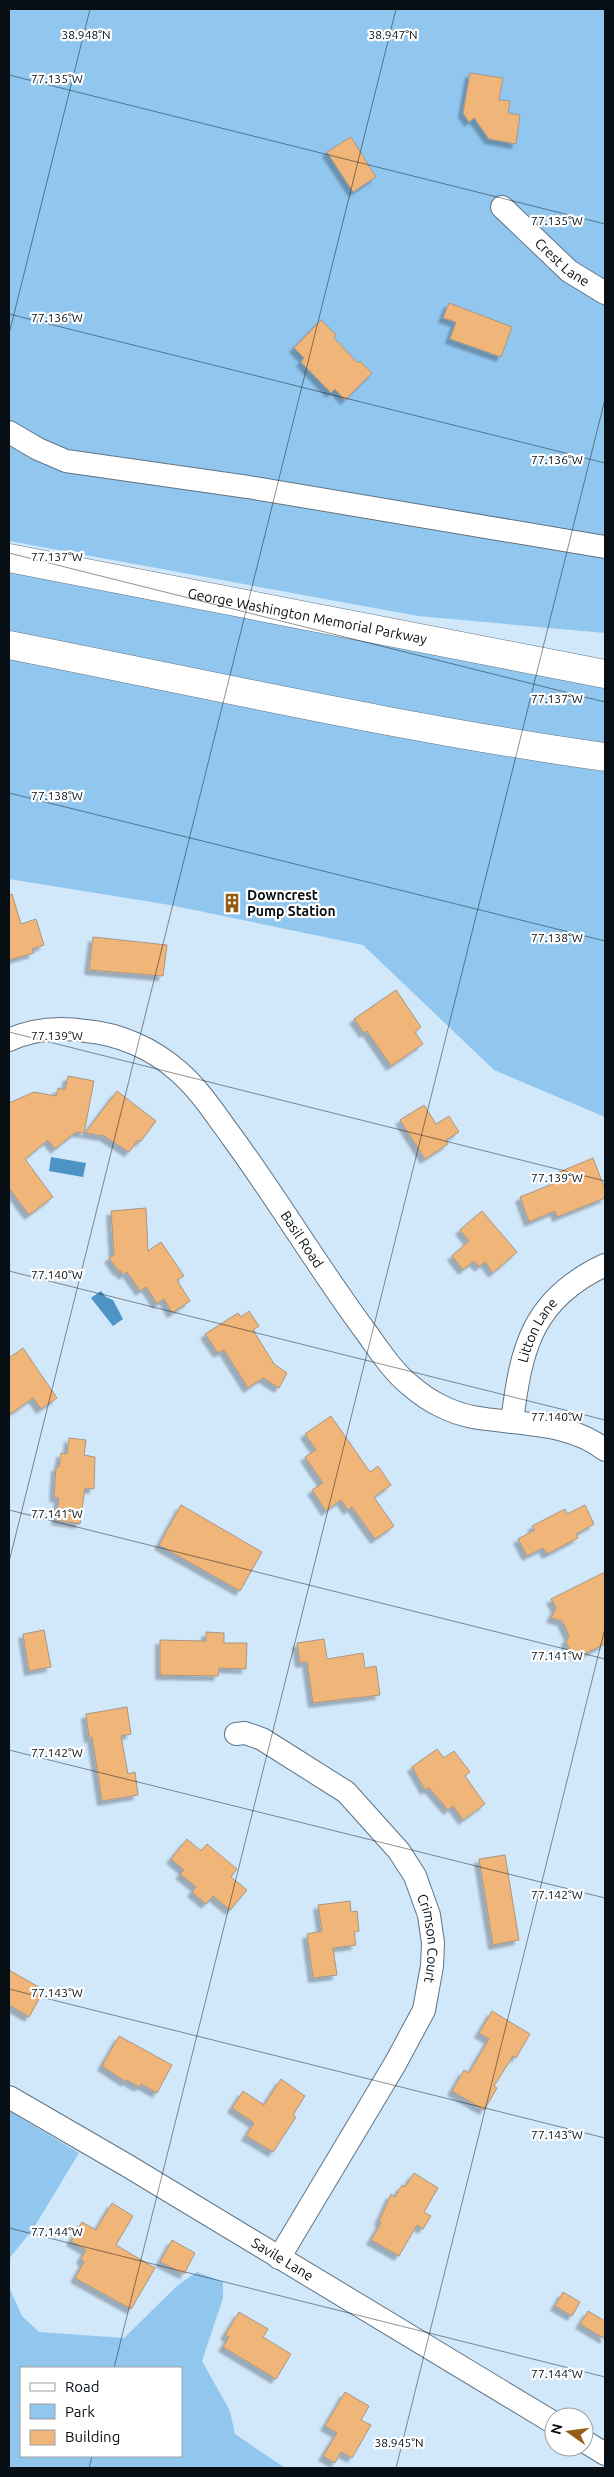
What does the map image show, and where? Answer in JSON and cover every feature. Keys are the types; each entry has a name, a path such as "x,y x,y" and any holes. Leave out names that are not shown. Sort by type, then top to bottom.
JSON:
{"highway":[{"name":"George Washington Memorial Parkway","path":"9,558 605,674"},
{"path":"9,645 387,720 533,747 605,757"}],"street":[{"name":"Crest Lane","path":"502,207 569,271 605,294"},
{"path":"9,432 38,449 66,461 248,487 605,547"},
{"name":"Basil Road","path":"9,1040 43,1030 70,1029 99,1032 127,1040 153,1053 177,1070 196,1089 250,1160 346,1305 410,1386 433,1402 456,1412 473,1417 557,1428 580,1436 605,1450"},
{"name":"Litton Lane","path":"512,1422 521,1361 540,1318 554,1299 575,1282 605,1265"},
{"name":"Crimson Court","path":"236,1734 245,1733 262,1739 346,1792 399,1851 415,1876 429,1915 433,1943 432,1966 424,2010 395,2064 279,2258"},
{"name":"Savile Lane","path":"9,2097 128,2166 544,2417"},
{"path":"594,2447 605,2454"}],"green space":[{"path":"9,9 605,9 605,633 418,616 9,541"},
{"path":"9,571 605,685 605,747 471,726 9,635"},
{"path":"9,657 605,767 605,1117 494,1070 363,945 170,905 9,879"},
{"path":"9,2111 79,2153 33,2229 9,2259"},
{"path":"197,2272 223,2282 223,2298 202,2361 230,2411 235,2434 285,2468 9,2468 9,2287 22,2316 39,2332 124,2338 178,2285"}],"shaded area":[{"path":"51,1157 86,1163 83,1177 49,1171"},
{"path":"101,1291 106,1297 113,1300 123,1319 113,1326 91,1298"}],"building":[{"path":"470,73 503,78 499,100 510,101 508,113 520,115 516,144 489,139 474,118 469,122 463,113"},
{"path":"351,137 376,177 353,192 327,152"},
{"path":"449,303 512,327 501,357 450,339 456,322 443,318"},
{"path":"321,320 336,335 334,338 358,363 360,361 372,373 345,400 335,389 331,393 301,362 304,358 294,348"},
{"path":"12,894 21,924 36,919 44,945 32,949 34,953 9,960 9,895"},
{"path":"93,937 167,945 163,976 89,970"},
{"path":"396,990 421,1027 415,1032 423,1044 391,1066 367,1031 364,1033 354,1019"},
{"path":"68,1076 94,1081 84,1133 76,1132 55,1149 48,1140 25,1159 53,1197 29,1215 9,1188 9,1103 34,1092 56,1096 58,1088 65,1090"},
{"path":"117,1091 156,1121 140,1142 138,1140 129,1152 104,1136 85,1133"},
{"path":"424,1105 436,1124 449,1116 459,1132 446,1140 448,1144 425,1159 400,1120"},
{"path":"593,1158 605,1189 605,1198 557,1217 555,1211 529,1222 520,1197 555,1183 552,1175"},
{"path":"146,1208 148,1251 161,1242 184,1276 177,1280 190,1301 172,1313 164,1299 157,1304 146,1287 140,1291 127,1272 123,1275 109,1258 114,1255 111,1211"},
{"path":"482,1211 517,1252 493,1273 485,1262 479,1267 474,1261 463,1270 452,1256 469,1241 460,1230"},
{"path":"249,1311 259,1326 253,1330 274,1364 287,1373 279,1388 263,1378 248,1388 224,1350 218,1353 205,1334 238,1313 241,1317"},
{"path":"23,1348 57,1398 41,1409 33,1398 9,1415 9,1358"},
{"path":"331,1416 370,1472 378,1466 391,1485 374,1497 394,1526 375,1539 352,1507 348,1510 341,1500 326,1511 312,1490 323,1483 305,1457 316,1450 305,1434"},
{"path":"69,1438 86,1440 84,1455 95,1457 94,1489 85,1488 80,1524 56,1520 59,1498 54,1497 56,1467 59,1467 61,1453 67,1454"},
{"path":"181,1505 262,1552 240,1591 159,1545"},
{"path":"585,1505 594,1524 576,1534 578,1538 547,1554 543,1548 527,1556 518,1539 535,1530 532,1526 565,1509 567,1514"},
{"path":"605,1572 605,1644 578,1657 575,1651 569,1649 566,1642 569,1636 562,1621 551,1618 556,1608 551,1599"},
{"path":"44,1630 51,1667 29,1671 23,1634"},
{"path":"206,1632 224,1633 224,1643 247,1643 246,1669 219,1668 218,1676 160,1675 160,1640 206,1641"},
{"path":"324,1639 327,1659 363,1653 365,1668 376,1666 380,1695 313,1703 307,1662 300,1663 297,1643"},
{"path":"127,1707 131,1734 121,1736 128,1774 135,1772 138,1795 102,1801 92,1737 89,1738 86,1714"},
{"path":"437,1749 444,1758 454,1751 470,1772 465,1776 485,1804 463,1820 453,1806 448,1810 429,1788 425,1790 412,1767"},
{"path":"187,1839 201,1851 207,1844 237,1869 231,1877 247,1890 230,1910 213,1896 206,1904 192,1892 196,1887 180,1874 184,1870 171,1859"},
{"path":"505,1855 519,1940 493,1945 479,1859"},
{"path":"350,1901 351,1912 357,1911 359,1931 354,1932 356,1945 333,1948 337,1975 313,1978 307,1934 322,1931 318,1905"},
{"path":"9,1970 44,1990 29,2017 9,2005"},
{"path":"492,2011 530,2034 516,2058 513,2056 494,2086 497,2088 484,2110 452,2091 464,2070 469,2073 489,2039 479,2033"},
{"path":"119,2036 172,2065 157,2093 141,2084 139,2087 127,2080 126,2082 102,2066"},
{"path":"281,2079 305,2096 293,2115 296,2117 273,2152 246,2136 254,2123 232,2108 243,2091 264,2105"},
{"path":"414,2173 438,2188 424,2212 431,2216 423,2229 417,2225 399,2256 371,2240 381,2223 379,2221 391,2194 395,2197 402,2185 405,2187"},
{"path":"112,2203 133,2216 116,2245 155,2268 131,2309 75,2278 84,2262 81,2259 86,2250 71,2241 82,2222 96,2230"},
{"path":"172,2240 195,2253 184,2274 160,2262"},
{"path":"563,2292 580,2302 572,2316 555,2306"},
{"path":"588,2311 605,2321 605,2339 580,2324"},
{"path":"239,2312 268,2329 263,2337 291,2354 276,2379 223,2347 229,2337 225,2335"},
{"path":"345,2392 369,2406 361,2420 371,2425 352,2458 341,2452 335,2463 323,2456 337,2433 325,2426"}],"place":[{"name":"Downcrest Pump Station","path":"232,903"}]}
